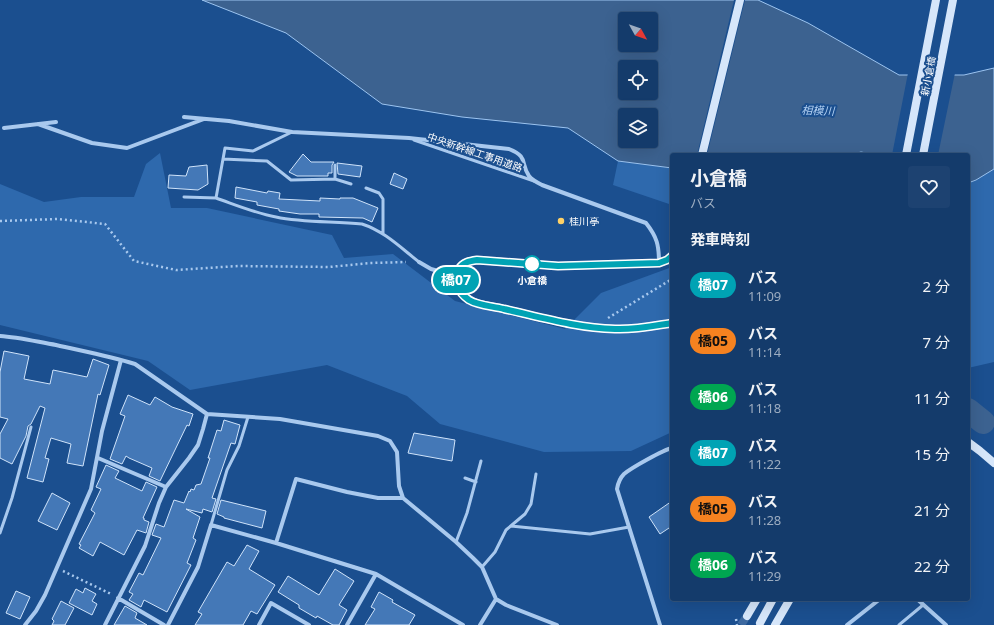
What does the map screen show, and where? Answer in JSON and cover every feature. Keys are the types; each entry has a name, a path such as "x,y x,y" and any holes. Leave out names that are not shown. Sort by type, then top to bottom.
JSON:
{"main road":[{"path":"702,153 740,0"},
{"name":"新小倉橋","path":"906,153 936,0"},
{"name":"新小倉橋","path":"923,153 953,0"},
{"path":"670,258 659,263 558,266 477,260 468,262 459,268 456,276 457,285 462,293 470,300 483,305 527,315 593,327 614,329 632,329 670,323"},
{"path":"970,444 994,463"},
{"path":"747,616 756,601"},
{"path":"760,623 772,601"},
{"path":"775,625 789,601"}],"street":[{"path":"184,117 206,118 292,132 409,138 509,149 518,153 523,159 528,176 535,182 646,223 654,234 659,247 659,263"},
{"path":"38,124 92,143 127,148 206,118"},
{"path":"4,128 56,122"},
{"path":"419,262 431,269 456,276"},
{"path":"0,336 37,342 135,364 207,414 301,423 378,436 390,441 397,452 399,486 403,498 456,542 482,567 496,599 557,625"},
{"path":"25,625 36,611 45,595 91,489 102,431 121,360"},
{"path":"105,625 145,546 159,503 166,487 198,445 207,414"},
{"path":"660,625 618,489 619,482 624,474 662,451 670,449"},
{"path":"98,458 166,487"},
{"path":"276,543 296,479 378,498 403,498"},
{"path":"168,625 198,567 211,525 276,543 376,574 463,625"},
{"path":"347,625 376,574"},
{"path":"118,598 164,625"},
{"path":"480,625 496,599"},
{"path":"847,625 877,601"},
{"path":"919,601 946,625"},
{"path":"259,625 271,603 309,625"}],"lane":[{"path":"216,198 225,148 253,151 292,132"},
{"name":"中央新幹線工事用道路","path":"409,138 535,182"},
{"path":"223,159 267,161 291,180 335,179 351,184"},
{"path":"335,165 335,179"},
{"path":"366,188 379,193 383,198 383,233"},
{"path":"184,197 216,198 256,212 276,217 305,221 362,224 371,226 383,233 419,262"},
{"path":"211,525 227,470 239,446 248,417"},
{"path":"0,534 12,498 31,427"},
{"path":"456,542 468,513 481,461"},
{"path":"482,567 496,552 506,530 525,514 531,504 536,474"},
{"path":"465,478 476,482"},
{"path":"511,526 590,534 629,527"},
{"path":"899,625 923,605"}],"path":[{"path":"0,221 58,219 105,224 134,261 176,270 238,266 329,267 370,263 419,262"},
{"path":"604,320 670,280"},
{"path":"57,567 118,598"}],"shaded area":[{"path":"160,153 171,208 207,208 332,235 344,258 393,254 455,301 565,329 601,293 670,268 670,433 631,451 544,452 440,424 407,396 327,365 190,390 148,361 0,325 0,184 44,202 81,197 134,197 146,164"},
{"path":"618,161 670,168 670,204 613,185"},
{"path":"994,169 994,362 970,368 970,182"}],"water":[{"name":"相模川","path":"202,0 758,0 808,23 899,75 964,75 994,68 994,169 970,182 970,153 861,152 670,153 670,168 618,161 568,128 462,117 382,104 286,33"}],"pier":[{"path":"734,0 745,0 707,153 697,153"},
{"path":"908,73 955,73 938,153 892,153"}],"building":[{"path":"303,154 311,162 334,162 332,165 332,173 328,173 328,176 297,176 289,172"},
{"path":"337,163 362,166 360,177 338,174"},
{"path":"207,165 208,184 198,190 168,188 169,175 186,176 189,167"},
{"path":"394,173 407,179 403,189 390,184"},
{"path":"236,187 267,193 268,191 280,193 279,199 320,201 320,198 353,198 378,208 372,222 363,218 319,217 319,214 300,214 279,211 279,209 257,205 257,202 235,198"},
{"path":"4,351 29,356 24,379 50,384 53,370 87,377 93,359 109,365 100,395 98,394 83,466 67,463 71,444 51,438 45,458 49,459 43,482 27,478 45,408 40,406 31,424 28,426 26,436 12,464 0,458 0,434 8,419 0,417 0,372"},
{"path":"128,395 150,405 155,397 172,407 193,414 189,426 187,425 160,481 149,476 152,468 126,456 122,464 110,459 125,416 120,414"},
{"path":"224,420 240,425 235,444 231,443 212,498 216,499 212,512 203,509 202,513 186,509 200,517 193,538 196,540 187,563 191,565 167,612 144,600 141,607 129,600 133,594 129,592 139,573 143,575 161,538 152,535 156,524 164,527 174,500 184,503 189,491 190,492 191,489 194,490 196,485 201,484 210,458 208,458 217,430 221,431"},
{"path":"414,433 455,440 452,461 408,453"},
{"path":"106,465 119,471 115,478 142,491 146,482 157,487 143,518 149,522 146,533 137,530 124,555 100,542 93,556 79,548 81,545 79,544 95,513 91,510 101,489 96,487"},
{"path":"52,493 70,503 57,530 38,521"},
{"path":"221,500 266,511 262,528 224,518 217,514"},
{"path":"670,502 670,527 660,534 649,517"},
{"path":"247,545 259,551 249,569 275,585 257,614 251,611 243,625 195,625 202,614 198,612 227,562 234,566"},
{"path":"335,569 354,581 339,605 347,610 339,625 333,625 317,616 316,618 299,608 299,605 278,592 288,576 319,595"},
{"path":"85,588 96,594 92,601 97,604 92,615 69,603 76,589 83,593"},
{"path":"16,591 30,597 20,619 6,613"},
{"path":"379,592 393,600 392,602 415,615 409,625 365,625 375,609 371,607"},
{"path":"61,601 74,608 65,625 52,625 54,621 52,619"},
{"path":"125,606 137,613 135,618 147,625 114,625"}],"waterway":[{"path":"970,412 983,422"}],"tunnel":[{"path":"741,625 747,616"}],"bus line":[{"name":"橋07","path":"670,258 659,263 600,266 558,266 477,260 468,262 459,268 456,276 457,285 462,293 470,300 483,305 527,315 593,327 614,329 632,329 670,323"}],"place":[{"name":"桂川亭","path":"561,221"},
{"name":"小倉橋","path":"532,264"}]}
